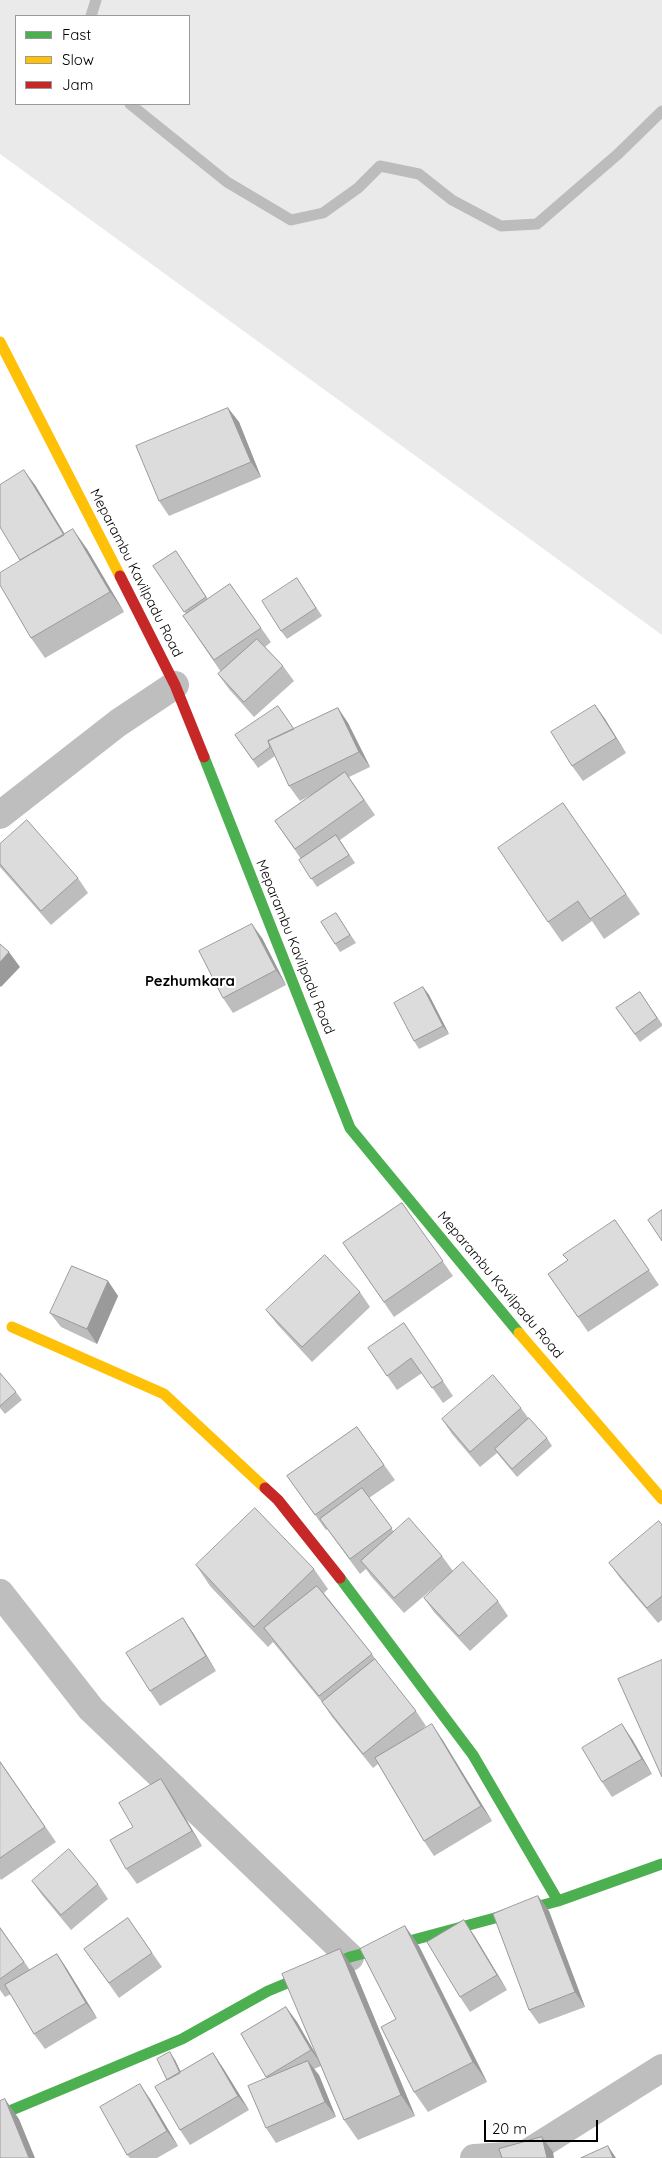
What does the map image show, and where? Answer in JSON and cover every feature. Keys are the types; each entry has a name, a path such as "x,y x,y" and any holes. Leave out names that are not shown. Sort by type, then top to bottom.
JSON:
{"street":[{"name":"Meparambu Kavilpadu Road","path":"0,342 39,415 175,685 350,1128 505,1317 662,1499"},
{"path":"0,815 118,723 175,685"},
{"path":"12,1327 164,1394 278,1500 360,1602 473,1755 558,1901"},
{"path":"0,1592 91,1709 350,1957"},
{"path":"0,2115 182,2039 268,1991 350,1957 558,1901 662,1864"},
{"path":"474,2158 524,2155 662,2068"}],"shaded area":[{"path":"0,0 662,0 662,635 0,154"}],"building":[{"path":"228,408 251,462 159,501 136,446"},
{"path":"24,470 64,535 20,560 0,527 0,485"},
{"path":"73,529 110,592 31,638 0,585 0,573"},
{"path":"176,551 206,597 184,612 153,566"},
{"path":"297,578 316,608 281,631 262,601"},
{"path":"230,584 261,628 214,660 183,616"},
{"path":"257,639 283,666 244,702 218,674"},
{"path":"595,705 616,738 572,766 551,732"},
{"path":"278,706 294,729 268,741 270,747 253,760 235,735"},
{"path":"338,708 359,752 289,786 268,741"},
{"path":"345,772 364,800 295,849 275,821"},
{"path":"563,803 626,894 590,919 578,901 548,922 498,848"},
{"path":"27,820 78,878 41,911 0,864 0,844"},
{"path":"336,835 349,855 311,879 299,860"},
{"path":"336,913 350,935 335,944 321,922"},
{"path":"252,924 276,970 223,998 199,951"},
{"path":"0,944 9,952 0,962"},
{"path":"423,987 443,1026 414,1041 394,1003"},
{"path":"640,992 657,1018 635,1034 616,1008"},
{"path":"402,1203 443,1261 384,1302 343,1243"},
{"path":"662,1210 662,1241 648,1220"},
{"path":"615,1220 649,1270 578,1317 548,1274 568,1260 563,1255"},
{"path":"325,1255 360,1292 302,1347 266,1310"},
{"path":"72,1266 108,1281 87,1329 50,1313"},
{"path":"404,1323 443,1381 432,1388 411,1358 387,1376 368,1348"},
{"path":"0,1373 16,1392 0,1406"},
{"path":"493,1375 521,1408 470,1452 442,1419"},
{"path":"529,1418 547,1438 512,1469 495,1449"},
{"path":"357,1427 384,1465 315,1515 287,1476"},
{"path":"362,1488 392,1528 350,1559 320,1519"},
{"path":"255,1508 314,1569 254,1627 196,1565"},
{"path":"409,1518 442,1556 394,1598 361,1561"},
{"path":"659,1521 662,1525 662,1596 647,1608 609,1563"},
{"path":"463,1562 498,1601 459,1636 424,1598"},
{"path":"317,1586 372,1654 319,1696 264,1628"},
{"path":"183,1618 206,1656 150,1691 126,1653"},
{"path":"375,1659 416,1711 363,1754 322,1702"},
{"path":"662,1660 662,1777 618,1679"},
{"path":"432,1724 481,1806 424,1841 375,1758"},
{"path":"622,1724 642,1759 602,1782 582,1748"},
{"path":"0,1762 45,1827 0,1858"},
{"path":"161,1779 192,1831 126,1869 110,1840 133,1827 119,1803"},
{"path":"69,1849 98,1884 61,1915 32,1881"},
{"path":"538,1896 575,1992 529,2010 493,1914"},
{"path":"128,1918 152,1953 109,1983 84,1949"},
{"path":"464,1920 497,1975 460,1997 427,1942"},
{"path":"405,1926 473,2062 414,2092 381,2027 396,2019 360,1949"},
{"path":"0,1928 24,1962 0,1979"},
{"path":"340,1949 401,2095 344,2120 282,1974"},
{"path":"57,1954 86,2003 34,2034 5,1985"},
{"path":"286,2007 311,2050 266,2077 241,2034"},
{"path":"170,2052 180,2073 167,2080 157,2059"},
{"path":"213,2053 238,2096 180,2130 155,2087"},
{"path":"308,2061 325,2102 266,2128 248,2086"},
{"path":"140,2084 167,2131 127,2155 100,2107"},
{"path":"5,2099 29,2158 0,2158 0,2101"},
{"path":"542,2137 547,2158 502,2158 499,2149"},
{"path":"608,2146 613,2158 581,2158"}],"waterway":[{"path":"91,15 96,0"},
{"path":"131,105 227,182 291,220 323,213 358,188 380,166 419,174 452,200 501,226 537,224 618,154 662,111"}],"traffic: fast":[{"path":"204,757 350,1128 519,1333"},
{"path":"340,1578 473,1755 558,1901"},
{"path":"0,2115 182,2039 268,1991 350,1957 558,1901 662,1864"}],"traffic: slow":[{"path":"0,342 120,576"},
{"path":"12,1327 164,1394 265,1488"},
{"path":"519,1333 662,1499"}],"traffic: jam":[{"path":"120,576 175,685 204,757"},
{"path":"265,1488 278,1500 340,1578"}],"district":[{"name":"Pezhumkara","path":"190,981"}]}
